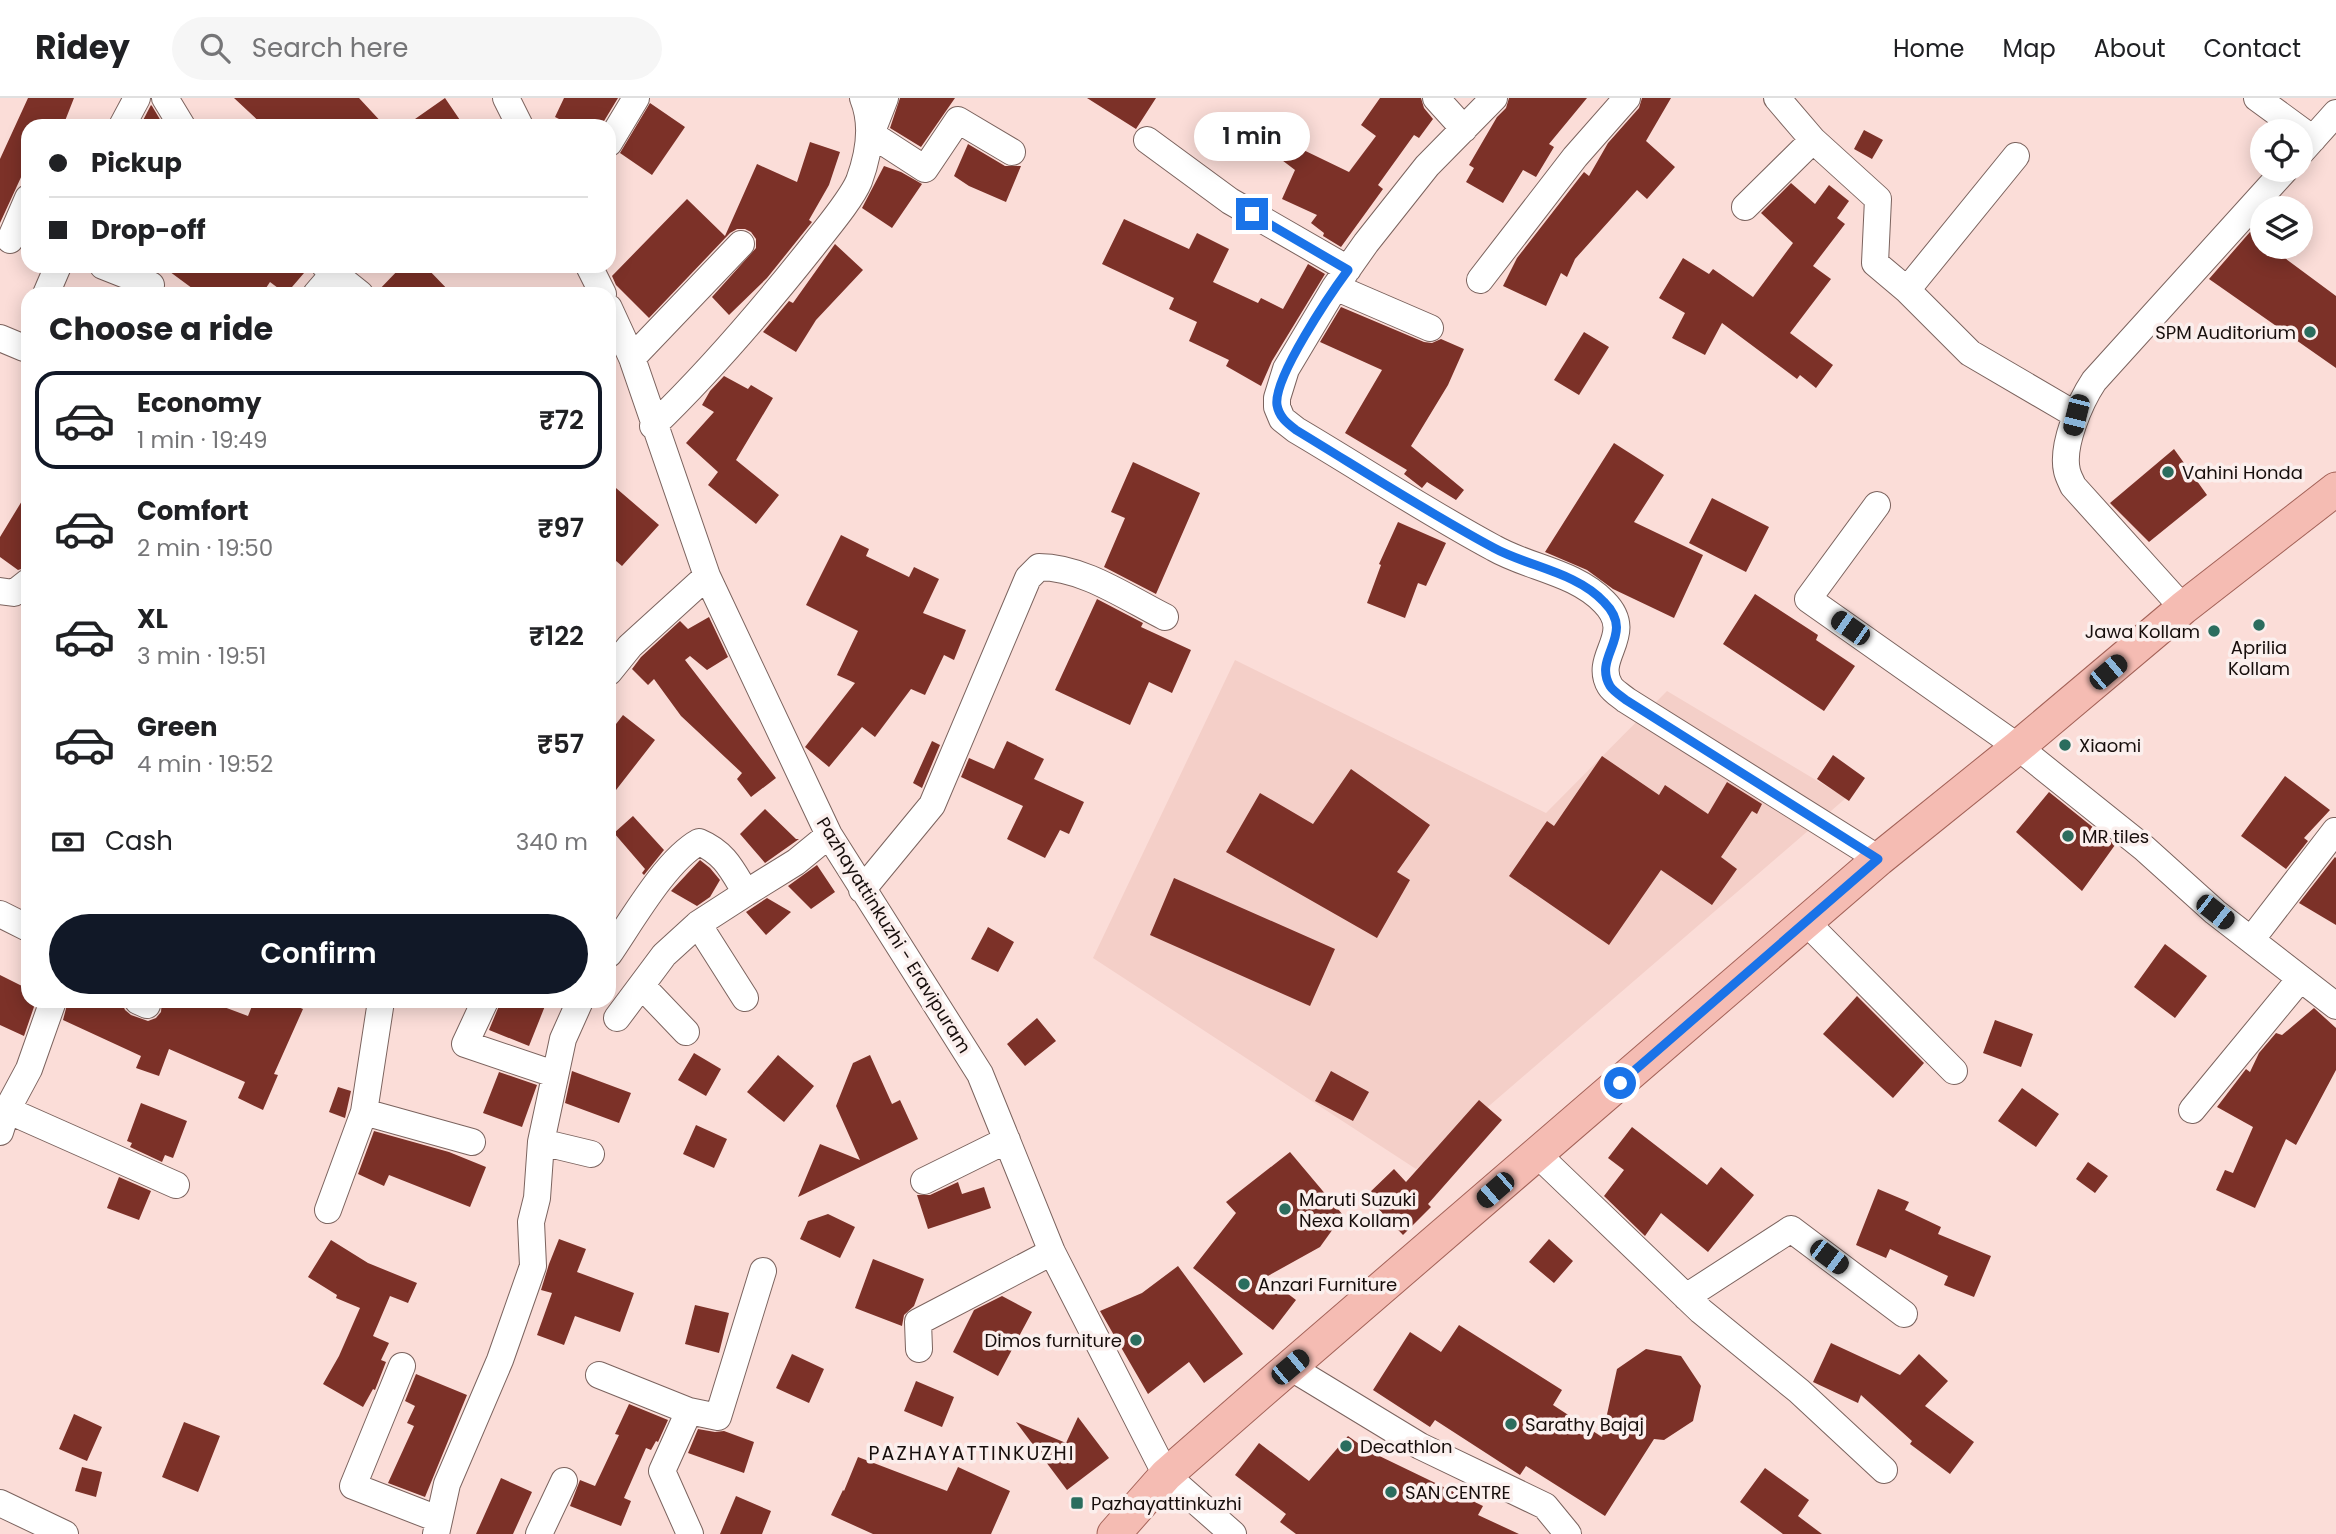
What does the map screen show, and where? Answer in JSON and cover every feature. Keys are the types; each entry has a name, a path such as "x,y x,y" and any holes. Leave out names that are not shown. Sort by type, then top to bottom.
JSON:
{"main road":[{"path":"1114,1534 1166,1475 1878,859 2018,747 2183,608 2336,489"}],"street":[{"path":"124,119 137,98"},
{"path":"165,98 178,119"},
{"path":"616,131 636,98"},
{"path":"863,98 871,134 925,169 958,120 1012,152"},
{"path":"653,426 699,382 831,223 858,183 871,134 885,98"},
{"path":"1436,98 1464,129"},
{"path":"1494,98 1427,166 1342,278 1286,369 1277,398 1282,419 1296,430 1497,550 1568,577 1603,600 1616,616 1617,636 1605,671 1610,688 1878,859"},
{"path":"1480,280 1575,157 1627,98"},
{"path":"1777,98 1814,140 1878,199 1875,264 1908,290 1970,353 2076,415"},
{"path":"2257,98 2279,119"},
{"path":"2313,138 2336,113"},
{"path":"1147,140 1342,278 1430,328"},
{"path":"1745,207 1814,140"},
{"path":"1908,290 2016,156"},
{"path":"2183,608 2073,486 2066,469 2067,452 2076,415 2094,381 2274,182"},
{"path":"13,240 21,218"},
{"path":"632,358 741,244"},
{"path":"121,273 152,285"},
{"path":"338,273 353,287"},
{"name":"Pazhayattinkuzhi - Eravipuram","path":"616,323 632,358 653,426 707,576 829,835 980,1074 1052,1251 1166,1475"},
{"path":"1877,505 1808,599 2018,747 2144,848 2215,912 2336,1006"},
{"path":"862,890 932,805 1028,578 1040,567 1058,567 1094,581 1165,617"},
{"path":"616,664 631,646 707,576"},
{"path":"0,591 14,593 21,588"},
{"path":"2251,940 2335,831"},
{"path":"617,1018 664,955 698,924 796,862 829,835"},
{"path":"616,944 685,850 699,842 715,849 729,864 746,893"},
{"path":"0,914 21,924"},
{"path":"1806,922 1954,1071"},
{"path":"698,924 745,998"},
{"path":"2192,1110 2300,979"},
{"path":"642,986 687,1032"},
{"path":"51,1008 29,1069 3,1121 176,1185"},
{"path":"328,1210 363,1112 381,1008"},
{"path":"482,1008 465,1044 554,1073"},
{"path":"402,1366 353,1486 437,1526 447,1484 500,1360 533,1265 531,1222 537,1198 541,1142 563,1039 577,1008"},
{"path":"363,1112 471,1142"},
{"path":"924,1181 1007,1140"},
{"path":"541,1142 591,1154"},
{"path":"1537,1154 1686,1297 1799,1391 1884,1470"},
{"path":"1686,1297 1791,1229 1904,1314"},
{"path":"919,1349 918,1322 1052,1251"},
{"path":"599,1375 689,1411 718,1417 763,1271"},
{"path":"1290,1367 1420,1446 1545,1506 1569,1534"},
{"path":"689,1411 662,1471 690,1534"},
{"path":"1166,1475 1233,1534"},
{"path":"539,1534 564,1481"},
{"path":"0,1503 29,1527 65,1534"}],"shaded area":[{"path":"1235,660 1546,813 1667,691 1846,798 1416,1169 1093,958"}],"building":[{"path":"28,98 74,98 66,119 21,119 21,177 0,223 0,159"},
{"path":"234,98 359,98 378,119 256,119"},
{"path":"445,98 459,119 415,119"},
{"path":"564,98 618,98 605,119 555,117"},
{"path":"900,98 955,98 921,147 890,128"},
{"path":"1087,98 1156,98 1136,129"},
{"path":"1380,98 1421,98 1424,108 1433,119 1419,138 1414,135 1378,185 1383,189 1341,247 1323,236 1324,233 1311,223 1317,215 1282,199 1295,170 1249,135 1254,127 1265,132 1277,117 1299,133 1291,144 1349,172 1376,136 1361,125"},
{"path":"1509,98 1587,98 1549,144 1554,147 1536,177 1523,170 1503,203 1466,182 1474,168 1469,165 1497,117 1506,108"},
{"path":"1642,98 1671,98 1646,141 1675,167 1647,199 1637,190 1575,259 1567,277 1561,273 1546,306 1503,286 1517,258 1584,172 1589,176 1608,143 1639,108"},
{"path":"650,103 685,127 652,175 620,153"},
{"path":"151,105 160,119 144,119"},
{"path":"1864,130 1883,140 1872,159 1854,149"},
{"path":"810,142 840,152 829,185 809,220 812,222 767,278 729,315 712,297 756,248 756,239 745,229 730,233 649,318 616,285 612,276 687,199 725,236 757,164 797,182"},
{"path":"968,144 1005,166 1021,166 1006,202 969,186 954,176"},
{"path":"884,166 922,184 892,228 862,208"},
{"path":"1791,183 1815,204 1829,185 1849,201 1837,218 1845,224 1813,266 1831,279 1790,333 1833,365 1816,388 1800,375 1797,379 1722,323 1705,355 1672,338 1685,313 1659,298 1683,258 1709,274 1713,269 1753,297 1793,243 1761,213"},
{"path":"1124,219 1189,249 1197,233 1229,249 1213,282 1258,303 1261,298 1283,309 1308,264 1325,274 1272,361 1261,386 1226,366 1229,360 1189,341 1197,322 1169,309 1174,298 1102,264"},
{"name":"SPM Auditorium","path":"2250,232 2250,259 2286,259 2336,296 2336,368 2209,279"},
{"path":"835,244 863,270 816,320 796,352 763,332 789,301 793,303"},
{"path":"172,273 304,273 292,287 277,287 270,282 267,287 190,287"},
{"path":"395,273 432,273 445,287 382,287"},
{"path":"1341,307 1424,342 1432,343 1441,339 1464,349 1448,385 1411,446 1464,490 1456,500 1427,482 1422,488 1404,474 1407,470 1345,433 1382,370 1320,342"},
{"path":"1584,332 1609,347 1579,395 1554,380"},
{"path":"724,376 748,389 751,385 773,398 736,460 779,495 756,524 708,485 718,472 686,443 714,412 702,405"},
{"path":"1614,443 1664,475 1634,522 1703,555 1674,618 1613,589 1587,570 1545,552"},
{"name":"Vahini Honda","path":"2174,449 2207,495 2149,542 2110,503"},
{"path":"1133,462 1200,493 1156,594 1104,567 1125,518 1111,512"},
{"path":"616,488 659,525 622,566 616,561"},
{"path":"1712,498 1769,527 1746,572 1689,543"},
{"path":"21,502 21,569 18,570 0,557 0,537"},
{"path":"1398,522 1446,543 1426,586 1418,583 1405,618 1367,603 1381,565 1379,564"},
{"path":"841,535 869,549 866,556 909,577 914,567 939,579 923,613 966,630 954,660 944,655 925,695 911,689 875,737 862,727 829,767 805,747 855,683 837,675 858,631 806,605"},
{"path":"1755,594 1818,635 1816,640 1855,666 1824,711 1723,644"},
{"path":"1097,599 1143,623 1141,627 1191,650 1172,693 1149,682 1130,725 1055,690"},
{"path":"709,617 728,657 707,670 690,656 685,660 776,778 751,797 737,779 742,773 681,716 654,679 648,685 632,669 641,657 680,621 688,629"},
{"path":"623,715 655,740 616,790 616,724"},
{"path":"932,741 940,745 922,788 913,783"},
{"path":"1007,741 1044,759 1034,779 1084,802 1069,834 1060,830 1045,858 1007,839 1023,806 961,777 969,758 994,769"},
{"path":"1833,755 1865,778 1849,801 1817,779"},
{"path":"1602,756 1659,795 1665,785 1708,814 1727,782 1762,804 1757,814 1752,811 1721,857 1737,869 1712,905 1661,870 1609,945 1509,876 1547,821 1554,826"},
{"path":"1351,769 1430,825 1397,872 1410,880 1377,938 1226,852 1260,793 1313,824"},
{"path":"2285,776 2330,810 2304,838 2308,841 2286,869 2241,836"},
{"name":"MR tiles","path":"2049,792 2115,845 2082,891 2016,832"},
{"path":"765,809 799,839 765,863 740,834"},
{"path":"633,816 664,850 644,875 642,873 645,869 616,835 616,831"},
{"path":"2336,858 2336,925 2299,903"},
{"path":"700,860 720,880 710,897 697,906 671,891"},
{"path":"817,865 835,892 811,909 788,886"},
{"path":"1174,878 1335,949 1310,1006 1150,935"},
{"path":"767,898 791,912 766,935 746,912"},
{"path":"988,927 1014,942 998,972 971,959"},
{"path":"2165,944 2207,976 2175,1018 2134,987"},
{"path":"0,975 21,986 21,1008 34,1008 24,1036 0,1025"},
{"path":"1857,996 1924,1063 1893,1098 1823,1034"},
{"path":"66,1008 124,1008 131,1015 148,1021 156,1018 161,1008 227,1008 248,1016 251,1008 303,1009 274,1074 278,1075 263,1110 238,1098 245,1082 169,1049 159,1076 136,1068 141,1056 63,1020"},
{"path":"498,1008 544,1008 529,1046 489,1030"},
{"path":"2314,1008 2336,1028 2336,1070 2296,1145 2286,1139 2255,1208 2216,1190 2225,1170 2233,1173 2253,1127 2217,1107 2246,1069 2250,1072 2259,1053 2276,1033 2282,1035"},
{"path":"1037,1018 1056,1041 1025,1066 1007,1044"},
{"path":"1995,1020 2033,1034 2021,1067 1983,1053"},
{"path":"694,1053 721,1069 706,1096 678,1080"},
{"path":"778,1055 814,1086 784,1122 747,1092"},
{"path":"870,1055 892,1104 900,1100 918,1139 798,1197 820,1144 860,1160 836,1106 853,1063"},
{"path":"572,1071 631,1093 619,1123 565,1103"},
{"path":"1331,1071 1369,1092 1353,1121 1315,1101"},
{"path":"499,1072 537,1085 522,1127 483,1113"},
{"path":"338,1087 351,1091 345,1118 329,1112"},
{"path":"2022,1088 2059,1114 2036,1147 1998,1121"},
{"path":"1479,1100 1502,1120 1428,1204 1431,1207 1403,1235 1366,1196 1394,1169 1406,1182"},
{"path":"141,1103 187,1121 173,1158 165,1155 162,1162 130,1147 132,1143 127,1141"},
{"path":"696,1125 727,1139 714,1168 683,1154"},
{"path":"1632,1127 1707,1185 1721,1167 1754,1195 1708,1252 1661,1213 1645,1236 1604,1196 1624,1170 1608,1158"},
{"path":"374,1131 449,1152 486,1167 470,1207 389,1175 384,1186 358,1174"},
{"path":"1290,1152 1343,1215 1320,1247 1266,1277 1296,1300 1273,1330 1193,1268 1236,1213 1226,1202"},
{"path":"2088,1162 2108,1176 2095,1193 2076,1179"},
{"path":"119,1177 151,1191 139,1220 107,1208"},
{"path":"958,1182 962,1194 984,1187 991,1208 928,1229 917,1195 930,1195"},
{"path":"1878,1189 1909,1202 1905,1210 1941,1227 1938,1234 1991,1256 1974,1297 1944,1285 1948,1276 1890,1249 1886,1258 1856,1245"},
{"path":"828,1214 855,1227 840,1258 800,1239 808,1221"},
{"path":"559,1239 586,1249 577,1272 634,1293 620,1332 575,1316 564,1345 537,1335 552,1293 541,1290"},
{"path":"1549,1239 1573,1261 1554,1283 1529,1262"},
{"path":"331,1240 368,1263 417,1283 408,1303 390,1296 373,1336 389,1343 381,1360 386,1362 375,1390 373,1389 363,1407 323,1384 339,1356 360,1308 336,1298 337,1295 308,1277"},
{"path":"873,1259 924,1279 914,1306 904,1315 902,1326 855,1308"},
{"path":"1178,1266 1243,1354 1204,1383 1189,1362 1148,1394 1100,1311 1142,1293"},
{"path":"1002,1296 1032,1312 998,1376 953,1352 974,1310"},
{"path":"695,1305 729,1313 719,1353 685,1344"},
{"name":"Sarathy Bajaj","path":"1459,1325 1562,1390 1553,1405 1602,1437 1617,1369 1646,1349 1681,1356 1701,1386 1693,1421 1664,1440 1654,1439 1605,1516 1526,1466 1520,1475 1435,1420 1430,1427 1373,1390 1410,1332 1441,1352"},
{"path":"1831,1343 1900,1375 1919,1354 1948,1381 1925,1406 1974,1442 1950,1474 1910,1444 1912,1441 1861,1395 1858,1403 1813,1382"},
{"path":"792,1354 824,1369 809,1403 776,1388"},
{"path":"416,1374 467,1395 425,1497 388,1483 414,1426 407,1423 415,1406 405,1401"},
{"path":"916,1381 954,1397 942,1427 904,1411"},
{"path":"629,1404 668,1420 658,1442 656,1441 651,1450 646,1448 624,1498 631,1501 621,1526 570,1506 580,1480 595,1486 619,1435 615,1434"},
{"path":"74,1414 102,1427 87,1461 59,1449"},
{"path":"1078,1417 1109,1458 1067,1490 1016,1422 1066,1443"},
{"path":"184,1422 220,1436 198,1492 162,1477"},
{"path":"698,1429 724,1431 754,1442 744,1473 688,1453"},
{"name":"SAN CENTRE","path":"1348,1436 1369,1451 1483,1506 1478,1515 1519,1534 1296,1534 1280,1522 1286,1514 1235,1475 1259,1443 1309,1481"},
{"path":"858,1457 947,1491 958,1467 1010,1491 991,1534 873,1534 831,1515"},
{"path":"82,1467 102,1472 96,1497 75,1491"},
{"path":"1765,1468 1809,1500 1798,1516 1822,1534 1783,1534 1740,1502"},
{"path":"501,1478 532,1492 513,1534 476,1534"},
{"path":"736,1496 771,1511 762,1534 720,1534"}],"place":[{"name":"SPM Auditorium","path":"2310,332"},
{"name":"Vahini Honda","path":"2168,472"},
{"name":"Aprilia Kollam","path":"2259,625"},
{"name":"Jawa Kollam","path":"2214,631"},
{"name":"Xiaomi","path":"2065,745"},
{"name":"MR tiles","path":"2068,836"},
{"name":"Maruti Suzuki Nexa Kollam","path":"1285,1209"},
{"name":"Anzari Furniture","path":"1244,1284"},
{"name":"Dimos furniture","path":"1136,1340"},
{"name":"Sarathy Bajaj","path":"1511,1424"},
{"name":"Decathlon","path":"1346,1446"},
{"name":"SAN CENTRE","path":"1391,1492"},
{"name":"Pazhayattinkuzhi","path":"1077,1503"}],"district":[{"name":"PAZHAYATTINKUZHI","path":"972,1453"}],"route":[{"path":"1252,214 1348,270 1286,369 1277,398 1282,419 1296,430 1497,550 1568,577 1603,600 1616,616 1617,636 1605,671 1610,688 1878,859 1620,1083"}]}
